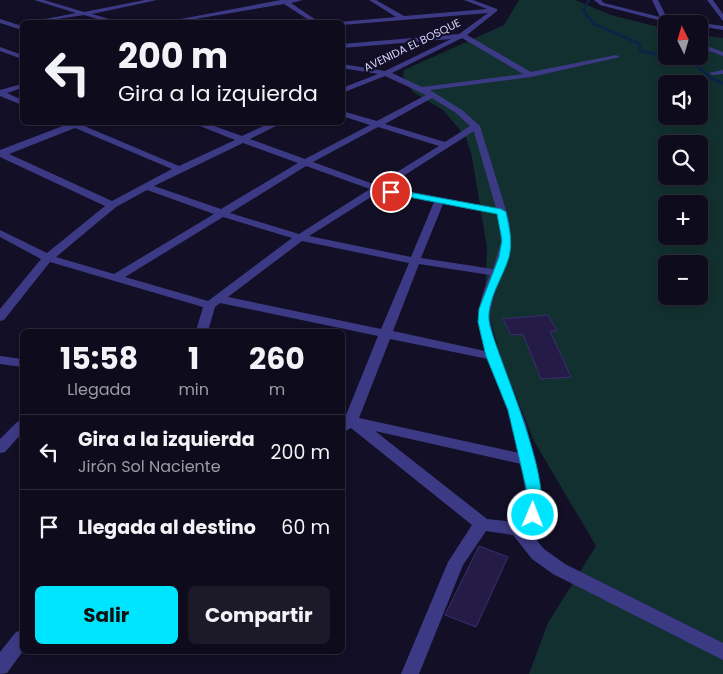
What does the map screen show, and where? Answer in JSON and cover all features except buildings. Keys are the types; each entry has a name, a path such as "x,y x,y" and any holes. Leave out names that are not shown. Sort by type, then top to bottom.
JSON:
{"street":[{"path":"37,0 106,20"},
{"path":"59,18 75,12 135,0"},
{"path":"50,20 154,0"},
{"path":"179,20 283,1 300,0"},
{"path":"372,0 403,18"},
{"path":"466,0 492,13"},
{"path":"597,0 610,6 658,19"},
{"path":"655,0 663,15"},
{"path":"710,0 723,19"},
{"path":"283,1 313,20"},
{"path":"345,23 492,13"},
{"name":"AVENIDA EL BOSQUE","path":"345,90 386,74 462,36 492,13"},
{"path":"0,21 20,26"},
{"path":"708,26 723,28"},
{"path":"7,30 20,27"},
{"path":"345,46 462,36 531,76"},
{"path":"708,48 723,54"},
{"path":"2,50 20,56"},
{"path":"420,88 531,76 616,57"},
{"path":"345,67 386,74 420,88 466,116 476,126 501,212 506,240 504,257 484,309 483,322 492,356 514,410 527,460 535,496 533,515 526,525 517,528 505,529 482,524 345,422"},
{"path":"714,73 723,72"},
{"path":"0,93 20,87"},
{"path":"0,93 20,102"},
{"path":"117,277 303,164 432,95"},
{"path":"345,114 445,145"},
{"path":"0,153 70,125"},
{"path":"80,125 179,169"},
{"path":"202,125 303,164 375,188 439,202 501,212"},
{"path":"0,317 48,258 112,205 179,169 273,125"},
{"path":"203,329 215,302 301,237 375,188 476,126"},
{"path":"0,153 112,205"},
{"path":"147,187 222,214 301,237 416,261 497,273"},
{"path":"345,422 416,261 439,202"},
{"path":"0,233 48,258 215,302 492,356"},
{"path":"0,360 20,363"},
{"path":"345,422 527,460"},
{"path":"0,448 20,427"},
{"path":"410,674 456,562 482,524"},
{"path":"517,528 538,554 558,569 723,652"},
{"path":"0,667 20,641"}],"green space":[{"path":"519,0 575,0 611,15 658,27 658,65 708,65 708,36 723,38 723,674 529,674 548,623 596,546 534,441 501,359 485,300 487,248 472,157 466,137 443,110 413,92 403,76 404,70 504,25"}],"waterway":[{"path":"589,0 583,11 594,24 640,44 640,51 658,54"},
{"path":"696,65 711,78 720,82"}],"route":[{"path":"391,192 501,212 506,240 504,257 484,309 483,322 492,356 514,410 527,460 535,496 533,515"}]}
